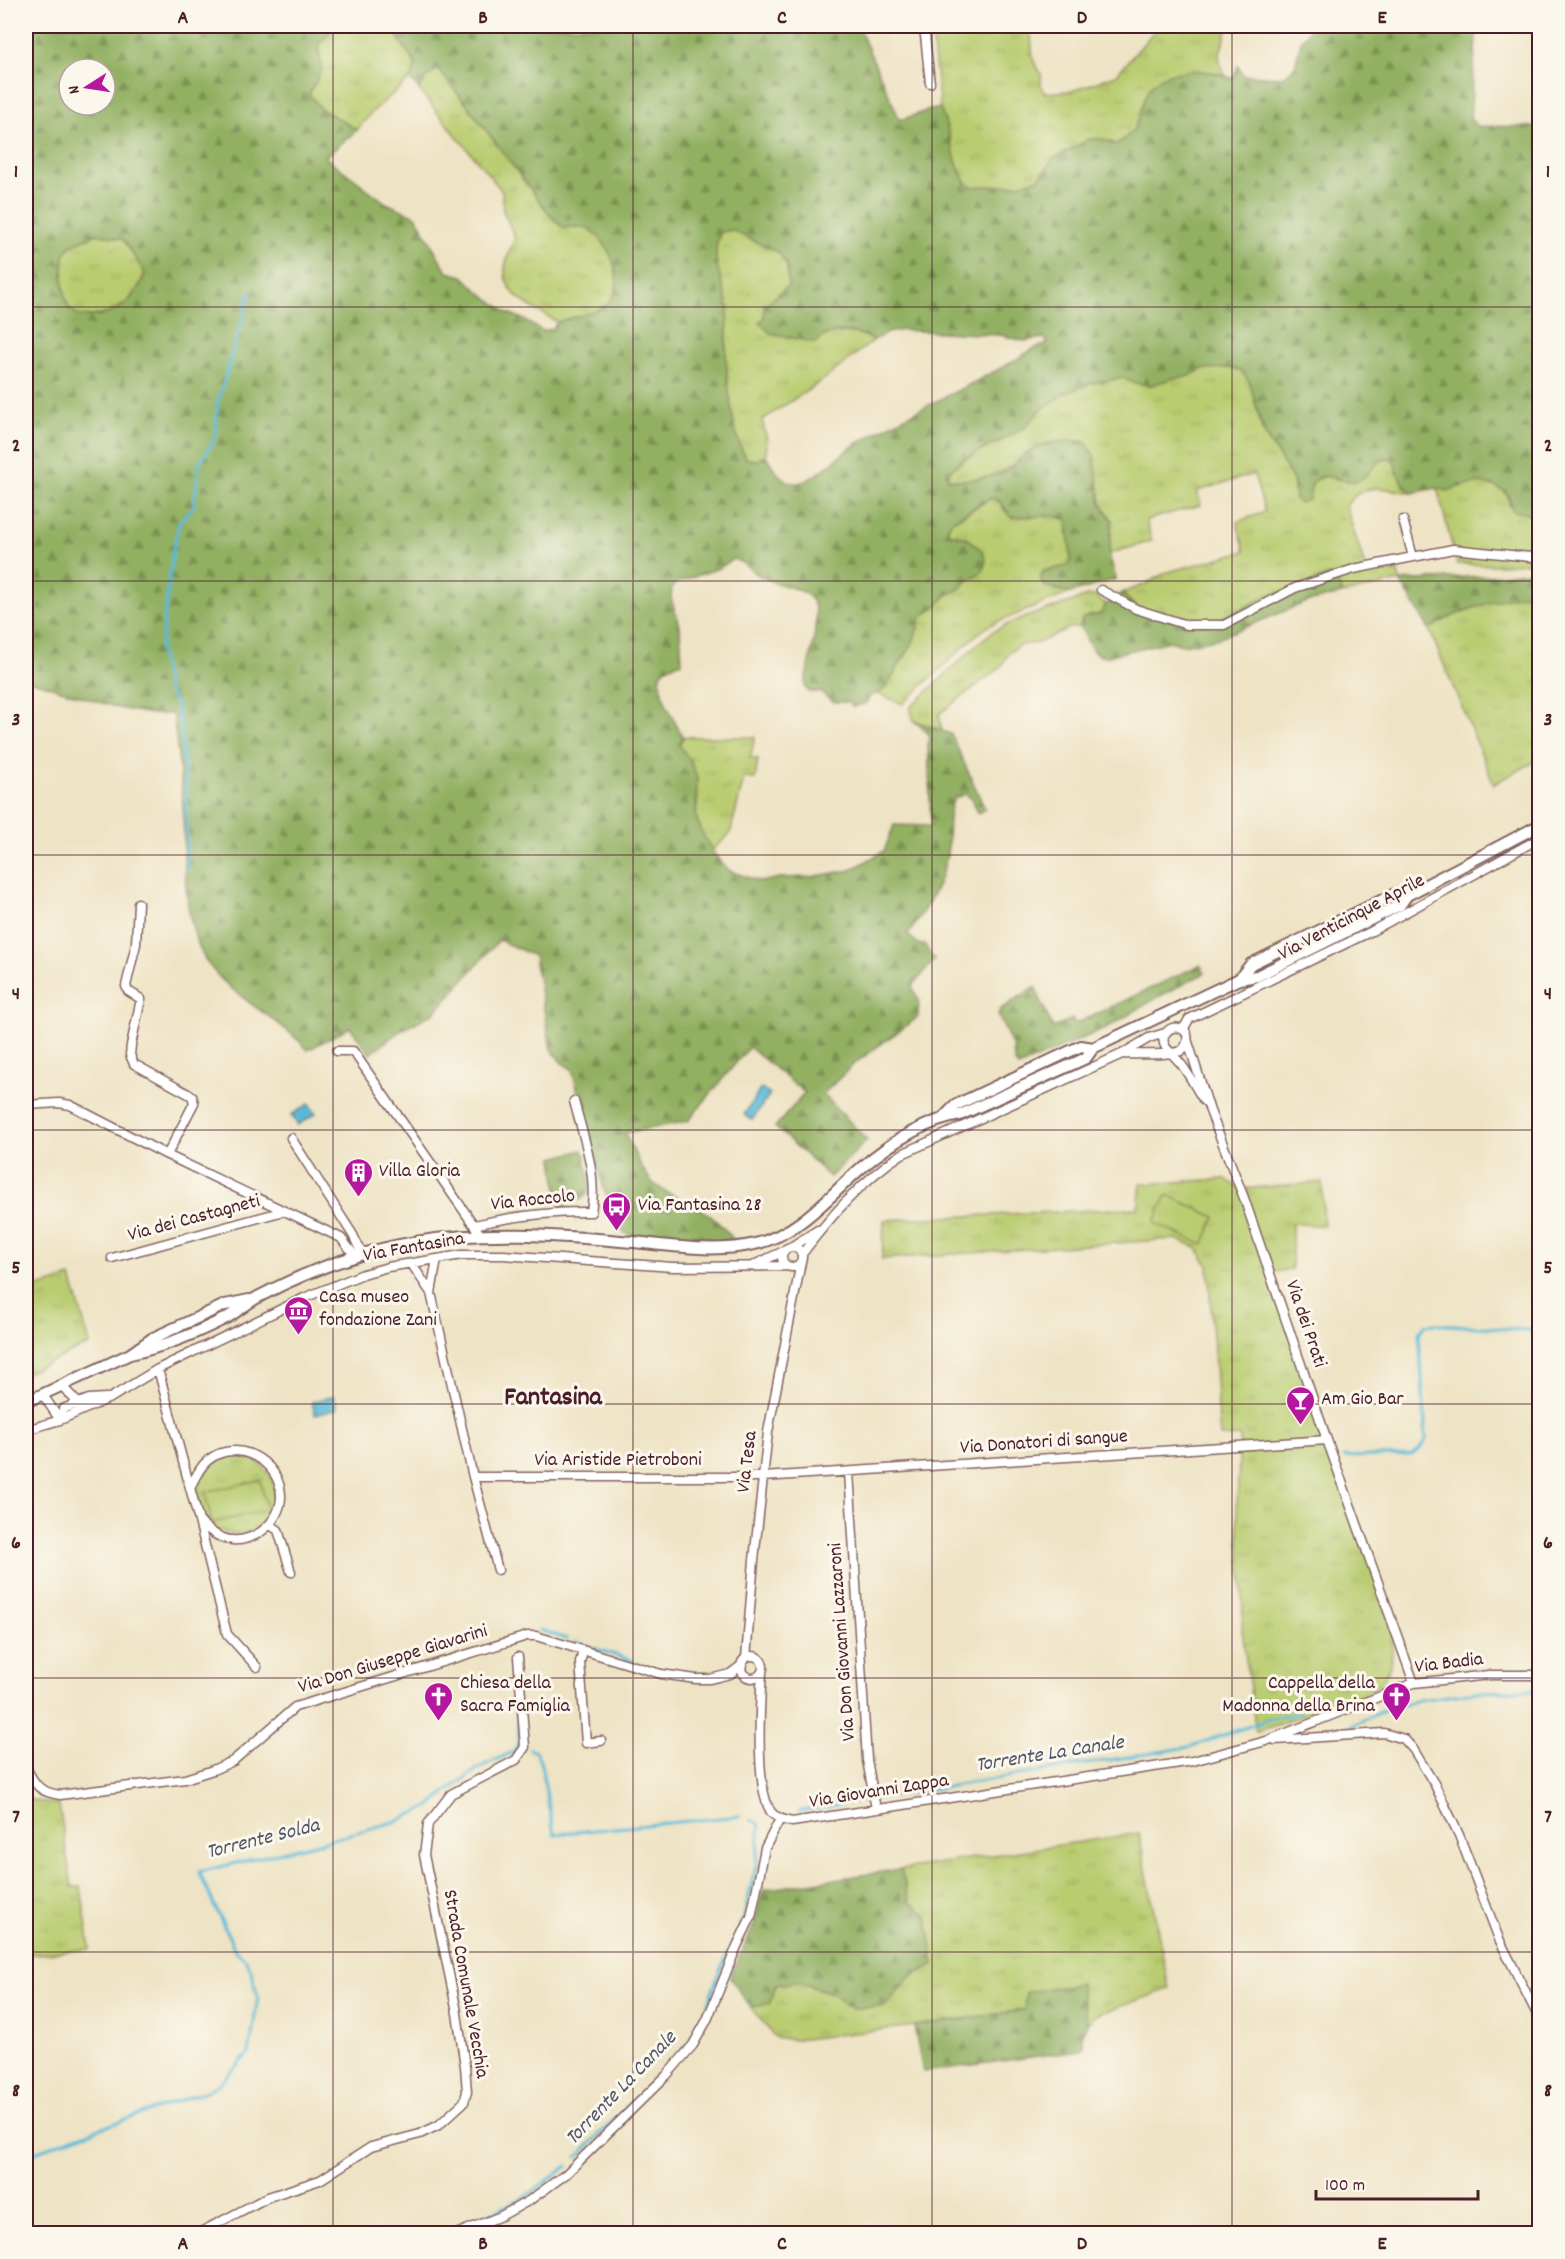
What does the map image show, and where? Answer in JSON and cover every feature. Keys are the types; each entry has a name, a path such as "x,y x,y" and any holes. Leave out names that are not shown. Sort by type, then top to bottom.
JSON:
{"street":[{"path":"924,26 930,83"},
{"path":"1403,520 1413,557"},
{"path":"1101,590 1136,609 1186,625 1224,625 1295,588 1354,569 1453,549 1539,558"},
{"name":"Via Venticinque Aprile","path":"477,1230 703,1248 757,1244 799,1223 884,1150 910,1134 943,1118 960,1115 1086,1058 1093,1048 1239,979 1257,976 1400,905 1407,894 1539,825"},
{"name":"Via Venticinque Aprile","path":"1182,1029 1189,1019 1372,931 1539,838"},
{"path":"138,903 135,944 126,986 128,991 141,999 130,1055 134,1064 192,1096 194,1103 167,1155"},
{"name":"Via dei Prati","path":"1174,1010 1187,1035 1210,1111 1244,1198 1414,1683"},
{"name":"Via dei Prati","path":"1157,1018 1166,1032 1165,1045 1185,1069 1210,1111"},
{"path":"824,1226 788,1249 782,1258 789,1266 795,1267 824,1226 877,1170 902,1154 1122,1054 1149,1038 1173,1028 1182,1029"},
{"path":"1122,1054 1161,1054 1181,1050 1188,1042"},
{"name":"Via Fantasina","path":"26,1402 130,1354 153,1338 225,1305 258,1298 358,1255 477,1230 353,1051 337,1051"},
{"name":"Via Roccolo","path":"477,1230 542,1213 591,1212 594,1196 593,1179 574,1101"},
{"name":"Via dei Castagneti","path":"26,1106 59,1103 70,1106 341,1238 358,1255"},
{"path":"291,1138 353,1235 358,1255"},
{"name":"Via dei Castagneti","path":"112,1258 284,1211"},
{"path":"788,1249 798,1249 802,1258"},
{"name":"Via Fantasina","path":"750,1267 788,1249"},
{"name":"Via Fantasina","path":"26,1430 60,1420 112,1398 158,1369 304,1298 363,1274 411,1263 462,1255 503,1255 673,1267 789,1266"},
{"path":"431,1293 437,1258"},
{"name":"Via Tesa","path":"744,1662 749,1633 753,1568 768,1432 802,1258"},
{"path":"411,1263 431,1293 473,1477 498,1570"},
{"name":"Via Tesa","path":"789,1266 794,1297"},
{"path":"158,1369 227,1634 258,1667"},
{"path":"60,1420 63,1409 78,1402 62,1386"},
{"path":"43,1395 60,1420"},
{"name":"Via Fantasina","path":"78,1402 112,1398"},
{"name":"Via Donatori di sangue","path":"763,1477 1327,1440"},
{"path":"190,1488 197,1473 208,1460 222,1452 239,1450 255,1455 268,1464 277,1478 281,1494 278,1510 270,1525 257,1535 242,1540 225,1539 210,1533 199,1521"},
{"name":"Via Don Giovanni Lazzaroni","path":"849,1472 867,1760 875,1808"},
{"name":"Via Aristide Pietroboni","path":"473,1477 763,1477"},
{"path":"270,1525 278,1530 291,1572"},
{"name":"Via Tesa","path":"749,1633 757,1657"},
{"name":"Via Don Giuseppe Giavarini","path":"26,1768 35,1786 47,1793 60,1795 186,1779 233,1761 295,1707 527,1636 536,1636 662,1674 696,1680 730,1674 749,1677"},
{"path":"583,1652 580,1662 586,1743 601,1741"},
{"path":"456,2234 501,2216 530,2200 566,2174 666,2076 693,2045 707,2020 736,1946 751,1917 765,1848 780,1819 771,1812 761,1775 763,1663 757,1657 744,1662 743,1672 761,1692"},
{"name":"Strada Comunale Vecchia","path":"197,2234 268,2198 320,2181 371,2147 420,2134 439,2125 464,2102 467,2092 465,2066 456,2007 424,1855 428,1824 451,1794 516,1760 525,1747 518,1658"},
{"name":"Via Don Giuseppe Giavarini","path":"730,1674 744,1662"},
{"path":"749,1677 758,1677 762,1672"},
{"name":"Via Badia","path":"1266,1741 1414,1683 1489,1675 1539,1675"},
{"path":"1266,1741 1384,1733 1404,1739 1436,1785 1459,1835 1499,1939 1539,2020"},
{"name":"Via Giovanni Zappa","path":"780,1819 792,1822 1193,1761 1266,1741"}],"green space":[{"path":"26,26 335,26 318,45 322,69 309,94 321,109 357,130 325,157 386,203 416,216 447,272 463,276 477,290 508,313 542,331 553,329 557,322 589,313 606,305 613,297 616,288 617,277 611,255 605,245 588,228 563,228 550,215 438,69 425,79 419,90 410,79 416,64 390,26 858,26 900,120 940,108 959,169 971,187 1014,185 1039,179 1053,159 1089,139 1102,139 1116,144 1125,138 1135,126 1149,89 1156,81 1176,72 1201,71 1233,79 1238,66 1243,75 1284,77 1295,66 1301,41 1312,26 1477,26 1470,118 1476,126 1539,127 1539,517 1514,511 1509,505 1509,496 1505,491 1480,483 1447,491 1437,488 1412,493 1401,481 1391,458 1380,461 1366,476 1356,481 1324,476 1319,478 1312,485 1309,500 1299,503 1295,499 1293,479 1264,433 1249,381 1241,371 1231,368 1202,369 1189,376 1151,385 1134,383 1123,378 1092,383 1065,393 1041,410 1023,429 967,458 951,469 947,479 967,480 989,477 1014,466 1037,447 1057,442 1085,441 1094,455 1101,503 1112,520 1109,554 1116,579 1070,593 1045,586 1041,581 1044,571 1067,566 1071,560 1067,519 1053,516 1011,517 999,500 990,499 981,503 951,522 948,533 967,538 982,551 986,561 983,571 959,589 945,596 939,604 921,617 913,642 887,686 878,694 871,695 866,703 853,707 849,702 834,702 821,692 809,692 805,687 816,621 811,599 803,592 764,578 733,559 719,568 679,582 672,587 671,598 680,629 682,662 664,670 660,684 670,713 683,737 679,745 690,760 697,778 696,817 715,855 730,871 761,882 851,870 884,851 894,825 931,826 928,741 931,741 929,734 914,721 951,734 985,809 978,813 972,799 965,794 954,798 951,805 947,851 940,880 908,935 920,945 925,945 935,959 912,987 919,1001 918,1017 854,1064 823,1094 867,1140 830,1177 775,1127 805,1093 749,1047 688,1121 625,1133 640,1165 652,1182 662,1190 707,1213 734,1240 717,1242 634,1237 623,1232 604,1190 572,1069 562,1063 551,1049 534,956 499,940 435,1012 400,1031 370,1054 350,1027 308,1050 285,1029 235,992 213,970 202,954 190,914 186,892 183,806 173,714 152,714 118,708 26,679","holes":["731,230 778,252 787,265 788,286 766,305 764,304 764,319 759,321 770,333 816,343 828,334 836,332 860,334 874,340 887,333 902,330 1000,335 1024,341 1044,338 1047,341 1046,345 1033,349 994,372 883,428 852,447 811,478 792,483 778,474 766,455 758,460 747,459 734,424 726,349 728,309 716,261 717,242 721,232","97,234 123,239 145,273 132,297 119,308 102,315 78,315 71,310 64,293 63,261 72,245"]},
{"path":"335,26 390,26 416,64 410,79 372,112 357,130 321,109 309,94 322,69 318,45"},
{"path":"931,26 1004,26 1010,28 1030,26 1033,60 1041,74 1044,93 1072,91 1116,75 1159,26 1226,26 1220,54 1221,66 1225,75 1213,72 1140,116 1131,136 1116,144 1102,140 1053,159 1039,179 1014,185 971,187 956,166 940,108"},
{"path":"438,69 550,215 563,228 588,228 605,245 611,255 617,277 613,297 606,305 589,313 557,322 522,301 509,287 505,268 515,237 503,211 502,191 419,90 425,79"},
{"path":"731,230 779,252 787,265 788,286 766,306 821,337 848,332 874,340 822,381 762,420 767,440 766,455 758,460 747,459 742,450 734,424 729,394 726,349 728,309 716,261 716,251 721,232"},
{"path":"97,234 123,239 145,272 132,297 119,308 102,315 81,316 71,310 65,298 64,257 72,245"},
{"path":"1230,368 1241,371 1250,383 1263,432 1292,476 1294,493 1326,476 1340,480 1368,473 1378,462 1392,458 1403,485 1412,493 1384,488 1368,489 1360,492 1346,506 1366,570 1398,572 1400,581 1342,594 1338,583 1288,590 1263,598 1217,622 1198,625 1136,608 1122,593 1146,584 1165,573 1245,551 1237,522 1265,512 1254,474 1197,491 1201,505 1146,520 1152,541 1109,554 1112,520 1101,503 1094,455 1031,450 1012,466 992,475 971,479 946,479 951,469 967,458 1023,429 1041,410 1065,393 1092,383 1123,378 1134,383 1151,385 1189,376 1202,369"},
{"path":"1480,483 1500,488 1507,494 1509,505 1539,517 1539,562 1501,565 1457,564 1437,488 1453,488"},
{"path":"990,499 999,500 1011,517 1053,516 1067,519 1071,560 1068,566 1044,571 1041,581 1057,590 1070,593 990,625 976,635 903,704 878,694 887,686 905,657 913,642 921,617 939,604 945,596 975,577 973,544 967,538 948,533 948,527 951,522"},
{"path":"1539,570 1539,591 1468,610 1429,629 1400,581 1503,575"},
{"path":"1329,575 1338,583 1342,594 1307,602 1216,639 1182,645 1170,641 1108,656 1099,655 1093,651 1080,627 1082,619 1101,614 1106,604 1114,601 1122,593 1136,608 1170,620 1208,625 1270,595 1297,588"},
{"path":"1539,591 1539,759 1494,784 1429,629 1468,610"},
{"path":"1088,596 1095,596 1106,604 1101,614 1082,619 1080,627 1069,628 1038,643 1019,645 1008,654 1000,668 939,714 942,730 914,721 910,708 994,631 1017,620"},
{"path":"683,737 755,737 750,758 758,759 755,779 744,778 730,834 712,850 696,817 698,797 679,745"},
{"path":"1200,965 1205,973 1108,1027 1018,1067 1014,1060 1013,1047 998,1015 1001,1009 1035,987 1053,1028 1072,1019 1075,1024"},
{"path":"583,1150 590,1182 587,1194 583,1198 568,1203 566,1208 559,1208 553,1158"},
{"path":"1226,1179 1240,1189 1322,1182 1324,1226 1292,1223 1292,1269 1269,1273 1393,1632 1391,1662 1385,1677 1373,1689 1363,1695 1256,1732 1242,1630 1243,1599 1237,1507 1240,1436 1220,1437 1208,1265 1196,1247 1176,1239 882,1259 884,1220 1138,1208 1141,1184"},
{"path":"1167,1195 1215,1217 1203,1245 1154,1223"},
{"path":"71,1277 90,1344 26,1373 26,1291"},
{"path":"236,1456 251,1459 264,1467 272,1480 275,1495 272,1510 264,1523 251,1531 236,1534 221,1531 208,1523 200,1510 197,1495 200,1480 208,1467 221,1459"},
{"path":"260,1480 267,1510 212,1523 205,1492"},
{"path":"26,1799 59,1805 72,1887 81,1887 90,1949 26,1955"},
{"path":"1139,1833 1169,1989 1094,2016 1087,2024 1080,1984 1025,2010 794,2040 775,2037 751,2008 770,2003 776,1985 796,1981 832,1993 851,2008 884,2007 909,1978 934,1964 927,1916 909,1901 901,1869"},
{"path":"901,1869 909,1901 927,1916 934,1964 909,1978 884,2007 851,2008 832,1993 797,1982 776,1985 770,2003 751,2008 730,1978 754,1925 763,1890"},
{"path":"1080,1984 1087,2024 1082,2036 1084,2045 1081,2050 923,2072 914,2026 1024,2010 1026,1992"}],"water":[{"path":"761,1088 770,1094 752,1120 744,1115"},
{"path":"309,1104 316,1113 298,1125 291,1115"},
{"path":"334,1396 337,1409 315,1415 312,1402"}],"waterway":[{"path":"187,869 186,790 180,723 176,704 168,691 160,652 173,549 180,521 194,506 199,464 216,437 217,405 250,293"},
{"name":"Torrente Solda","path":"1344,1457 1412,1455 1420,1449 1426,1439 1419,1333 1425,1325 1540,1331"},
{"name":"Torrente Solda","path":"540,1630 567,1639"},
{"name":"Torrente Solda","path":"576,1642 633,1661"},
{"name":"Torrente Solda","path":"449,1790 480,1767 513,1752 518,1745 512,1663"},
{"name":"Torrente La Canale","path":"1349,1727 1378,1713 1418,1700 1478,1692 1540,1690"},
{"name":"Torrente La Canale","path":"800,1811 1189,1747 1276,1717 1301,1713"},
{"path":"530,1749 537,1753 541,1765 554,1834 740,1816"},
{"name":"Torrente Solda","path":"26,2155 206,2091 219,2084 249,2053 258,1997 251,1970 246,1960 235,1950 199,1872 315,1844 397,1821 430,1806 446,1792"},
{"name":"Torrente La Canale","path":"577,2157 690,2041 742,1925 756,1866 760,1825 751,1820"},
{"name":"Torrente La Canale","path":"441,2234 526,2196 568,2166"}],"place":[{"name":"Villa Gloria","path":"358,1198"},
{"name":"Via Fantasina 28","path":"617,1232"},
{"name":"Casa museo fondazione Zani","path":"298,1336"},
{"name":"Am Gio Bar","path":"1300,1426"},
{"name":"Chiesa della Sacra Famiglia","path":"439,1722"},
{"name":"Cappella della Madonna della Brina","path":"1396,1722"}],"district":[{"name":"Fantasina","path":"553,1398"}]}
